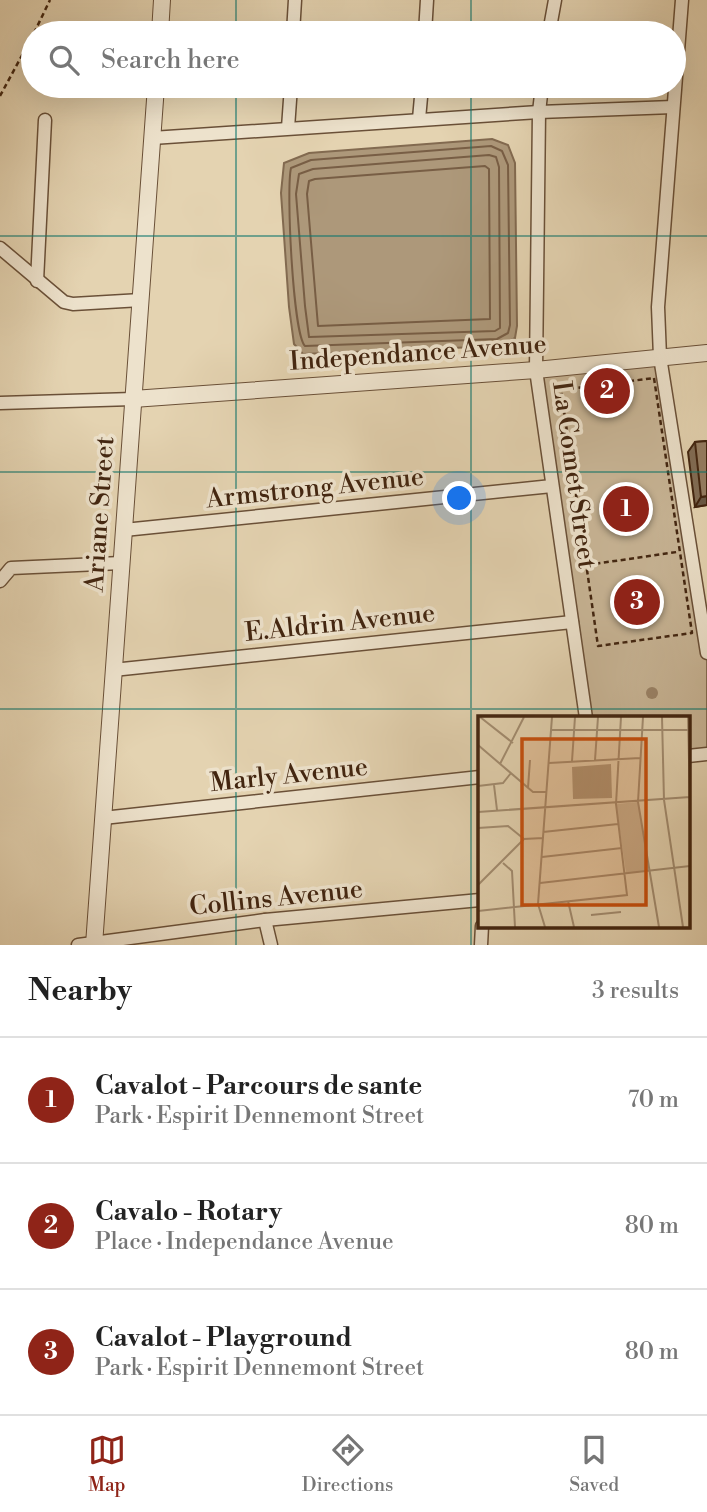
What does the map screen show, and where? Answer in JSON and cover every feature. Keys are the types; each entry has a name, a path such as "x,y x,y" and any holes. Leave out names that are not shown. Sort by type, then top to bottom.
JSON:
{"street":[{"path":"161,21 162,0"},
{"path":"294,21 295,0"},
{"path":"426,21 427,0"},
{"path":"551,21 555,0"},
{"path":"680,21 682,0"},
{"name":"Ariane Street","path":"89,944 103,818 155,98"},
{"path":"288,128 289,98"},
{"path":"419,120 421,98"},
{"name":"La Comet Street","path":"541,98 537,370 586,716"},
{"path":"674,98 658,307 660,357 707,653"},
{"path":"152,138 539,112 673,107"},
{"path":"37,281 46,120"},
{"path":"0,248 64,302 73,304 141,300"},
{"name":"Independance Avenue","path":"133,399 537,370 707,353"},
{"path":"0,403 133,399"},
{"name":"Armstrong Avenue","path":"124,530 552,486"},
{"path":"0,558 11,568 121,563"},
{"path":"0,581 11,568"},
{"name":"E.Aldrin Avenue","path":"113,670 572,622"},
{"name":"Marly Avenue","path":"103,818 478,777"},
{"name":"Collins Avenue","path":"89,944 265,920 478,900"},
{"path":"265,920 271,945"}],"path":[{"path":"40,21 50,0"},
{"path":"0,96 21,58"},
{"path":"654,378 680,552 692,633 598,646 561,390 654,378"},
{"path":"587,565 680,552"}],"shaded area":[{"path":"660,357 707,653 707,754 690,756 690,716 586,716 536,370"}],"water":[{"path":"492,139 508,145 515,163 515,338 500,346 303,354 294,344 289,307 281,193 284,163 309,153"}],"building":[{"path":"707,441 707,496 701,497 695,442"}],"place":[{"name":"Cavalo - Rotary","path":"607,391"},
{"name":"Cavalot - Parcours de sante","path":"626,509"},
{"name":"Cavalot - Playground","path":"637,602"}]}
